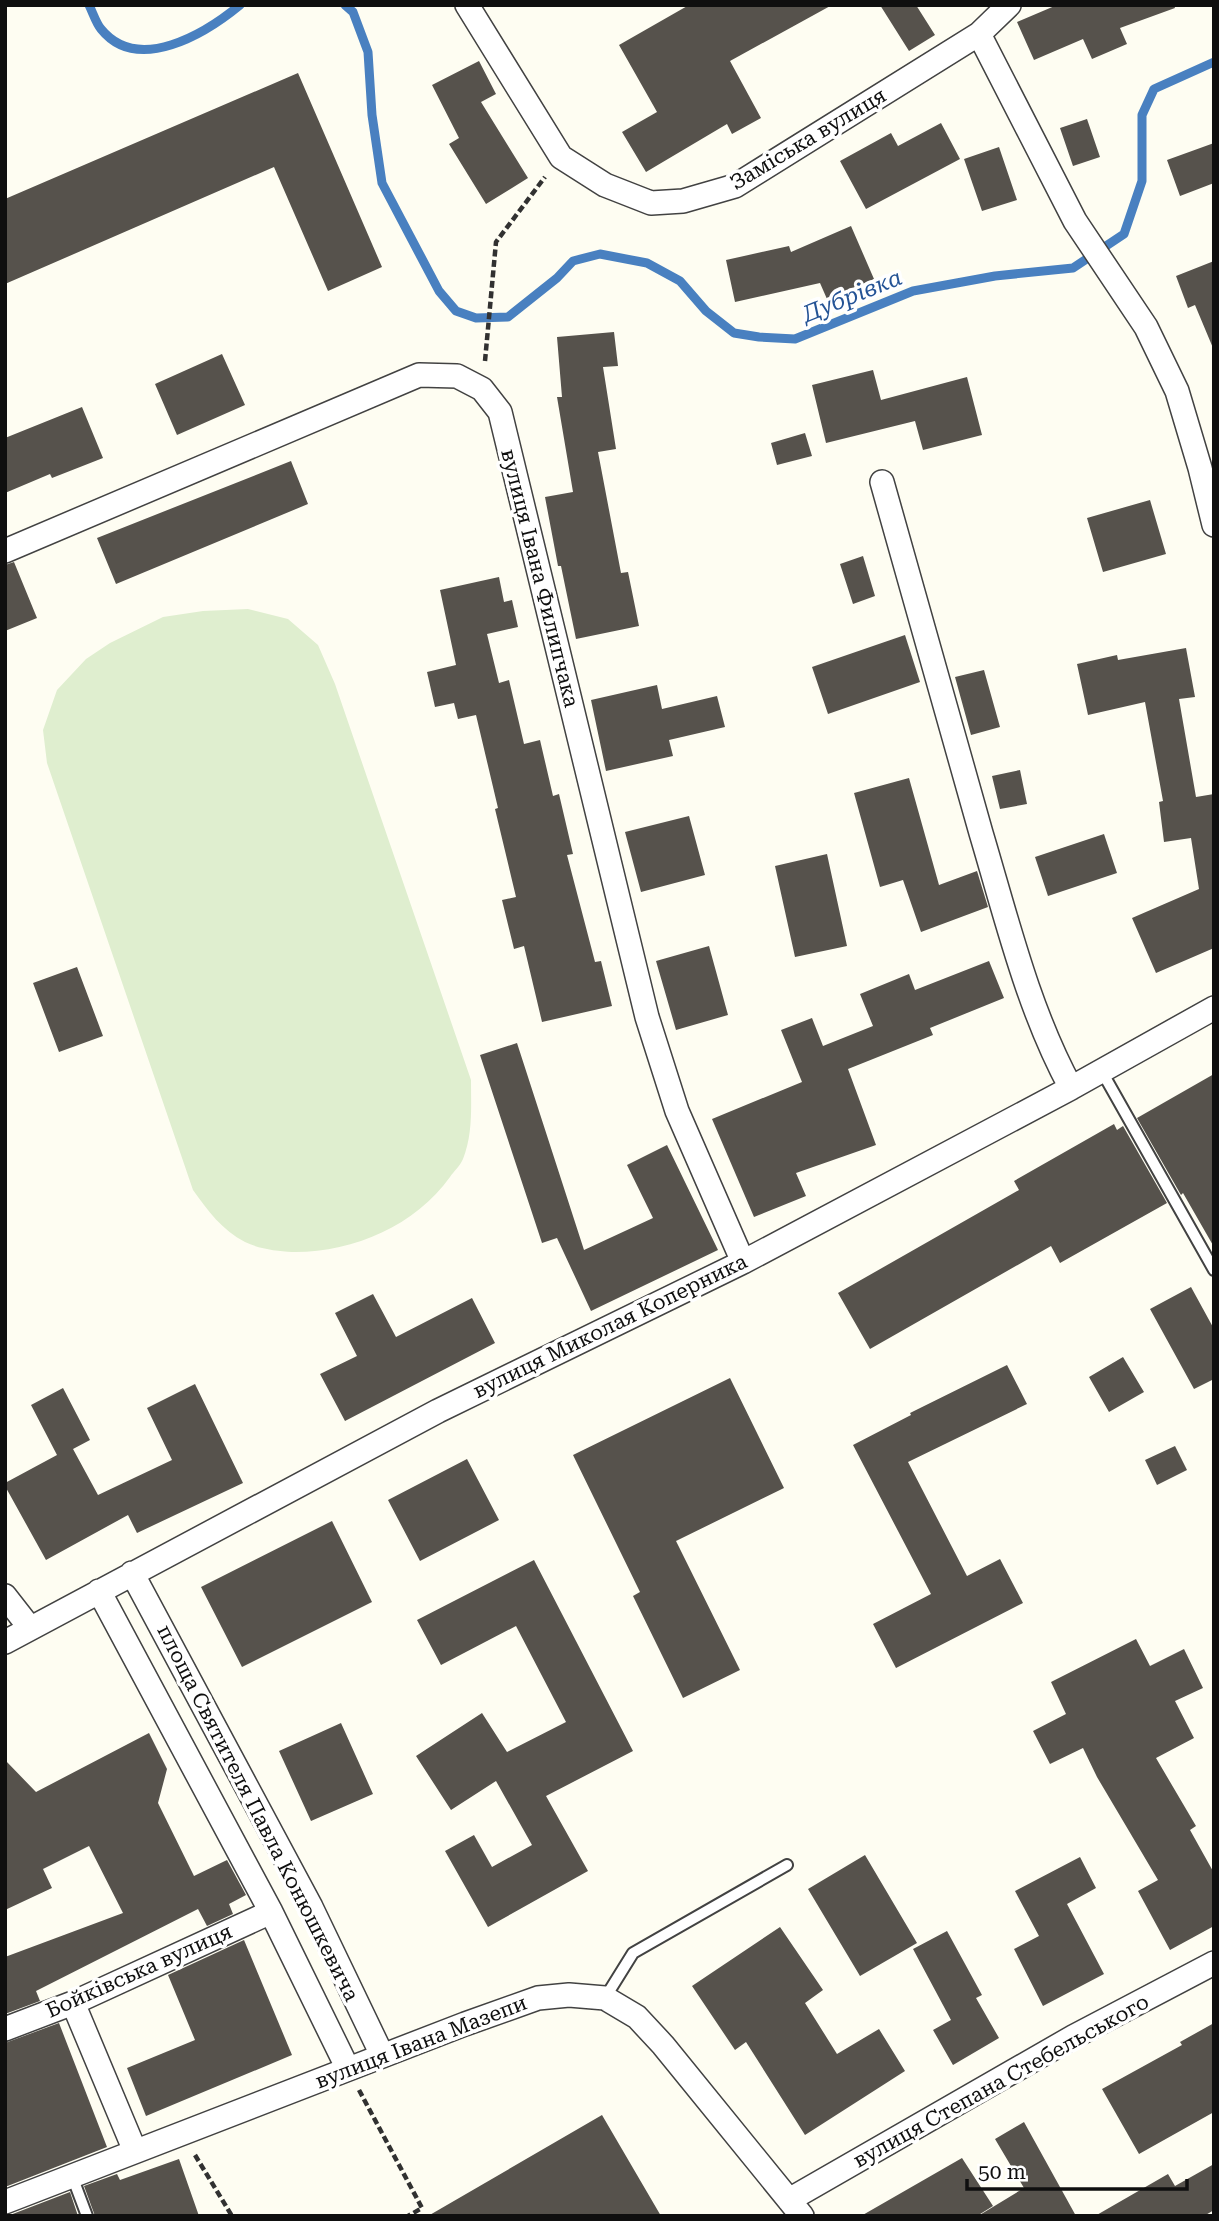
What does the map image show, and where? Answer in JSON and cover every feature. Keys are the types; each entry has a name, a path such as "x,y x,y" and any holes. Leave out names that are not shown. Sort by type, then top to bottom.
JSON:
{"street":[{"name":"Заміська вулиця","path":"467,5 561,157 605,185 651,204 683,201 735,186 979,34 1009,5"},
{"path":"979,34 1075,220 1146,327 1177,391 1214,525"},
{"name":"вулиця Івана Филипчака","path":"5,551 419,376 457,376 482,389 500,412 648,1017 677,1111 743,1262"},
{"path":"882,482 1012,938 1041,1026 1054,1058 1071,1088"},
{"name":"вулиця Миколая Коперника","path":"5,1642 438,1411 743,1262 1071,1088 1214,1007"},
{"name":"площа Святителя Павла Конюшкевича","path":"132,1573 311,1908 382,2055"},
{"name":"площа Святителя Павла Конюшкевича","path":"99,1591 271,1912 348,2069"},
{"path":"5,1596 30,1628"},
{"name":"Бойківська вулиця","path":"5,2029 73,2003 271,1912"},
{"name":"вулиця Степана Стебельського","path":"796,2208 1073,2038 1214,1963"},
{"name":"вулиця Івана Мазепи","path":"5,2202 382,2055 538,1998 569,1995 606,1998 637,2017 796,2208"},
{"path":"73,2003 135,2151"}],"lane":[{"path":"1101,1070 1214,1270"},
{"path":"606,1998 633,1953 787,1866"},
{"path":"72,2176 87,2216"}],"path":[{"path":"487,337 496,242 561,157"},
{"path":"348,2069 422,2208 408,2216"},
{"path":"182,2133 232,2216"}],"green space":[{"path":"248,609 288,619 318,645 335,684 471,1080 471,1120 466,1150 460,1164 436,1194 419,1210 380,1233 359,1242 315,1251 274,1250 245,1242 222,1226 193,1190 47,763 43,730 57,690 86,659 110,643 163,617 203,611"}],"building":[{"path":"689,5 832,5 730,61 761,118 732,134 727,124 646,172 622,132 657,112 619,45"},
{"path":"880,5 916,5 935,35 909,51"},
{"path":"1057,5 1174,5 1175,8 1120,28 1127,44 1092,59 1083,39 1034,60 1017,22"},
{"path":"479,61 496,94 481,102 528,178 486,204 449,144 459,138 432,85"},
{"path":"298,73 382,267 328,291 274,167 5,284 5,199"},
{"path":"1087,119 1100,157 1073,166 1060,128"},
{"path":"941,123 960,159 866,209 840,161 891,133 898,146"},
{"path":"1214,143 1214,183 1180,196 1167,160"},
{"path":"999,147 1017,200 982,211 964,159"},
{"path":"851,226 874,279 827,299 820,283 735,302 726,260 789,246 791,252"},
{"path":"1214,261 1213,348 1195,305 1188,308 1176,276"},
{"path":"614,332 618,366 603,367 616,449 598,452 621,573 628,572 639,626 576,639 545,497 573,492 557,397 562,397 557,337"},
{"path":"222,354 245,405 177,435 155,384"},
{"path":"873,370 881,400 967,377 982,435 923,450 915,421 826,443 812,385"},
{"path":"82,407 103,458 52,478 50,474 5,493 5,438"},
{"path":"805,433 812,456 777,465 771,443"},
{"path":"291,461 308,504 116,584 97,538"},
{"path":"1150,500 1166,554 1103,572 1087,518"},
{"path":"863,556 875,596 853,604 840,564"},
{"path":"14,562 37,618 5,631 5,565"},
{"path":"499,577 504,602 512,600 518,627 487,634 499,683 509,680 524,744 540,740 553,796 559,794 573,854 567,855 595,962 601,961 612,1006 542,1022 524,946 514,949 502,900 516,897 476,715 458,719 454,703 435,707 427,672 456,665 440,590"},
{"path":"905,635 920,682 828,714 812,667"},
{"path":"1186,648 1195,697 1179,699 1196,797 1214,794 1214,948 1156,973 1132,918 1199,889 1191,838 1164,842 1159,802 1163,801 1145,702 1088,715 1077,664 1117,655 1118,660"},
{"path":"984,670 1000,727 971,735 955,677"},
{"path":"657,685 662,709 717,696 725,727 669,740 673,756 606,771 591,700"},
{"path":"1020,770 1027,804 1000,809 992,776"},
{"path":"909,778 939,885 977,871 988,907 921,932 903,880 880,887 854,793"},
{"path":"689,816 705,875 641,892 625,832"},
{"path":"1104,834 1117,873 1048,896 1035,857"},
{"path":"827,854 847,946 795,957 775,866"},
{"path":"709,946 728,1015 676,1030 656,961"},
{"path":"989,961 1004,998 930,1028 933,1035 848,1069 876,1145 796,1173 806,1196 754,1217 712,1119 802,1082 781,1030 812,1018 823,1046 873,1026 860,994 909,974 915,990"},
{"path":"77,967 103,1036 59,1052 33,983"},
{"path":"517,1043 584,1250 653,1218 627,1165 667,1145 718,1250 591,1311 557,1238 542,1243 480,1055"},
{"path":"1214,1074 1214,1247 1137,1118"},
{"path":"1114,1124 1117,1130 1123,1126 1167,1203 1060,1263 1051,1246 870,1349 838,1293 1019,1190 1014,1181"},
{"path":"1191,1287 1214,1329 1214,1379 1194,1389 1150,1309"},
{"path":"373,1294 396,1337 472,1298 495,1343 345,1421 320,1374 357,1356 335,1313"},
{"path":"1123,1357 1144,1392 1109,1412 1089,1377"},
{"path":"1007,1365 1027,1404 908,1462 967,1576 1000,1559 1023,1603 896,1668 873,1624 931,1594 853,1445 911,1415 910,1413"},
{"path":"730,1378 784,1488 676,1541 740,1670 683,1698 633,1596 640,1592 573,1455"},
{"path":"195,1384 243,1483 137,1533 128,1515 46,1560 5,1486 5,1483 57,1455 31,1405 63,1388 90,1440 73,1449 98,1495 172,1460 147,1408"},
{"path":"1175,1446 1187,1470 1157,1485 1145,1460"},
{"path":"467,1459 499,1520 420,1561 388,1500"},
{"path":"332,1521 372,1602 242,1667 201,1587"},
{"path":"534,1560 633,1751 546,1796 588,1871 488,1927 445,1851 474,1835 492,1867 532,1845 496,1781 451,1810 416,1756 482,1713 507,1752 566,1722 516,1626 441,1665 417,1620"},
{"path":"1136,1639 1150,1666 1184,1649 1203,1688 1175,1701 1194,1738 1156,1758 1196,1826 1190,1830 1214,1873 1214,1926 1170,1950 1138,1891 1158,1880 1097,1777 1083,1748 1050,1764 1033,1731 1066,1714 1051,1682"},
{"path":"341,1723 373,1794 311,1821 279,1751"},
{"path":"149,1733 167,1769 158,1803 194,1876 227,1860 246,1895 229,1904 233,1914 207,1926 198,1909 36,1991 40,2001 5,2014 5,1957 123,1913 89,1846 43,1869 52,1888 5,1910 5,1760 36,1792"},
{"path":"865,1855 917,1943 860,1976 808,1889"},
{"path":"1080,1857 1096,1888 1067,1904 1104,1974 1043,2006 1014,1949 1039,1936 1015,1891"},
{"path":"780,1927 823,1990 805,2003 837,2054 879,2029 905,2071 805,2135 746,2042 735,2050 692,1986"},
{"path":"947,1931 982,1995 976,1998 999,2038 953,2065 933,2030 951,2020 913,1949"},
{"path":"244,1940 292,2055 146,2116 127,2068 195,2040 168,1975"},
{"path":"59,2023 107,2147 5,2187 5,2043"},
{"path":"1214,2023 1214,2112 1139,2154 1102,2089 1182,2045 1180,2042"},
{"path":"602,2115 661,2216 428,2216"},
{"path":"1024,2122 1076,2216 978,2216 1024,2188 995,2139"},
{"path":"962,2158 993,2206 977,2216 861,2216"},
{"path":"179,2159 199,2216 95,2216 84,2186 117,2174 120,2180"},
{"path":"1214,2164 1214,2210 1204,2216 1095,2216 1168,2174 1175,2186"},
{"path":"70,2192 78,2216 5,2216 10,2215"}],"waterway":[{"name":"Дубрівка","path":"89,5 101,29 116,42 134,49 172,45 209,27 240,5"},
{"name":"Дубрівка","path":"345,5 353,12 368,52 372,115 382,183 439,291 456,311 476,318 508,317 557,278 573,261 600,254 647,263 680,281 706,311 734,333 759,337 795,339 913,291 995,276 1073,268 1124,234 1142,181 1142,115 1154,89 1214,62"}]}
